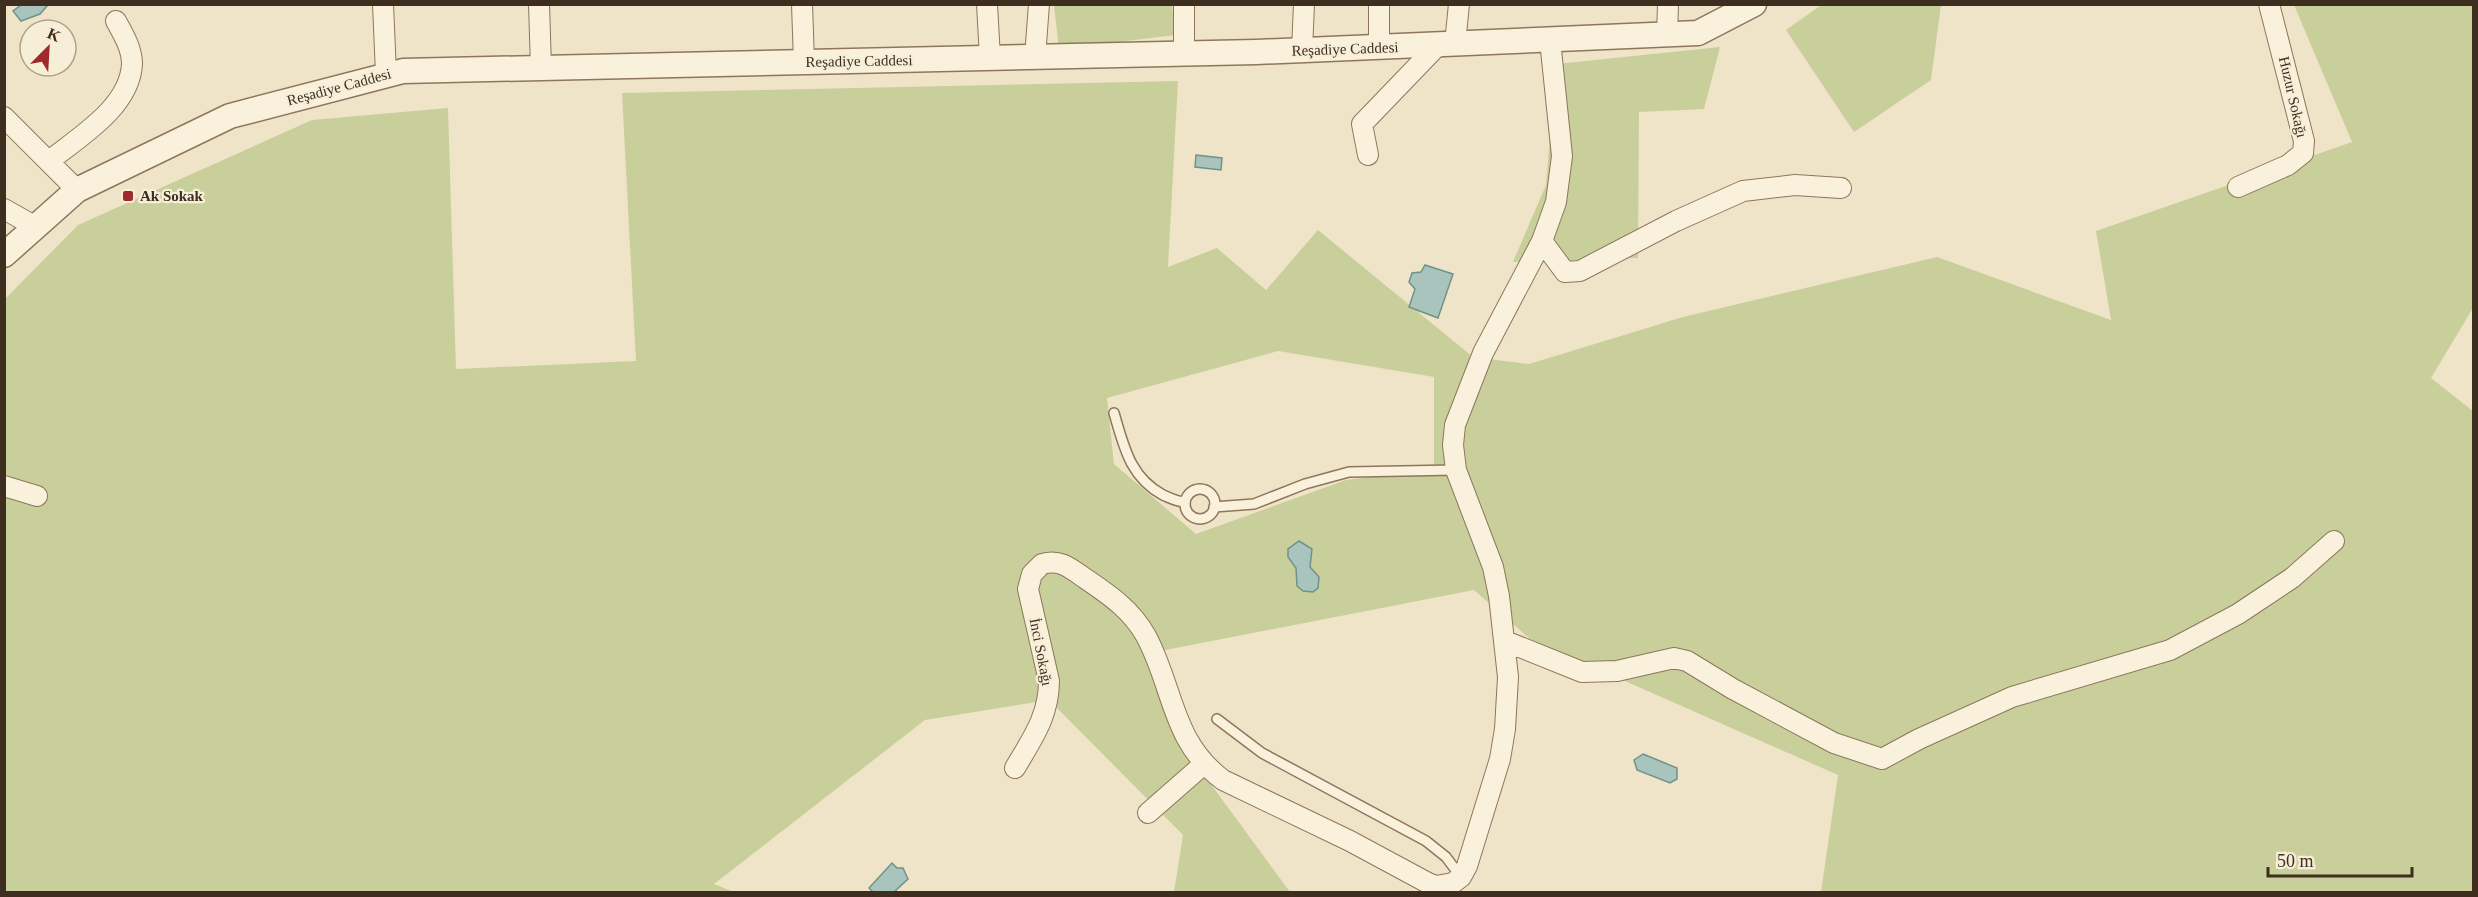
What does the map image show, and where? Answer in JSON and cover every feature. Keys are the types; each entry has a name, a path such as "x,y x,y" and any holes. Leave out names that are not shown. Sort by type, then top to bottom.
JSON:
{"street":[{"path":"383,4 386,74"},
{"path":"539,4 541,68"},
{"path":"802,4 804,62"},
{"path":"987,4 990,58"},
{"path":"1035,57 1039,4"},
{"path":"1184,4 1184,54"},
{"path":"1302,50 1304,4"},
{"path":"1379,4 1379,47"},
{"path":"1368,155 1362,124 1447,44 1459,4"},
{"path":"1667,35 1668,4"},
{"name":"Reşadiye Caddesi","path":"4,255 77,190 230,116 403,71 1184,54 1667,35 1698,33 1754,4"},
{"name":"Huzur Sokağı","path":"2238,187 2288,165 2303,153 2304,141 2269,4"},
{"path":"49,161 106,114 126,90 132,64 128,42 116,21"},
{"path":"1148,813 1204,764 1223,780 1350,841 1428,883 1436,886 1457,884 1467,866 1500,759 1508,703 1505,641 1493,567 1456,470 1453,445 1455,425 1483,353 1542,241 1556,202 1562,156 1550,40"},
{"path":"4,117 77,190"},
{"path":"1542,241 1565,272 1580,271 1676,220 1743,191 1796,186 1841,188"},
{"path":"4,209 36,227"},
{"path":"4,486 37,496"},
{"path":"1505,641 1582,672 1617,671 1674,658 1687,662 1732,690 1834,743 1882,759 1919,739 2012,697 2170,650 2238,614 2283,584 2334,540"},
{"name":"İnci Sokağı","path":"1015,768 1041,725 1049,695 1049,681 1028,589 1029,580 1036,568 1050,562 1060,562 1120,602 1146,637 1173,710 1189,744 1204,764"}],"lane":[{"path":"1114,413 1125,452 1141,479 1166,496 1185,502"},
{"path":"1214,507 1254,504 1305,484 1348,472 1456,470"},
{"path":"1202,489 1212,495 1214,507 1209,516 1198,519 1188,513 1185,502 1191,492 1202,489"},
{"path":"1217,719 1262,753 1426,841 1446,857 1457,884"}],"green space":[{"path":"1054,5 1172,5 1176,35 1059,49"},
{"path":"1821,5 1941,5 1931,80 1854,132 1786,30"},
{"path":"2294,5 2473,5 2473,308 2431,378 2473,411 2473,892 1821,892 1838,775 1530,639 1474,590 1145,654 1202,772 1290,892 1174,892 1183,835 1049,700 925,720 714,884 734,892 5,892 5,299 78,225 312,120 448,108 456,369 636,361 622,93 1178,81 1168,267 1217,248 1266,290 1318,230 1473,357 1529,364 1683,317 1937,257 2111,320 2096,231 2352,142","holes":["1278,351 1434,377 1434,469 1346,480 1196,534 1114,464 1107,398"]},
{"path":"1720,47 1704,109 1639,112 1638,258 1513,262 1546,185 1556,64"}],"water":[{"path":"21,4 48,5 40,14 29,18 19,18 13,11"},
{"path":"1196,155 1222,158 1221,170 1195,167"},
{"path":"1425,265 1453,274 1438,318 1409,307 1415,289 1409,282 1412,273 1421,272"},
{"path":"1299,541 1312,549 1310,567 1319,577 1318,588 1313,592 1303,591 1297,586 1296,568 1288,557 1288,549"},
{"path":"1643,754 1677,768 1677,779 1670,783 1637,770 1634,760"},
{"path":"892,863 897,868 903,868 908,879 894,892 873,892 869,888"}],"place":[{"name":"Ak Sokak","path":"128,196"}]}
